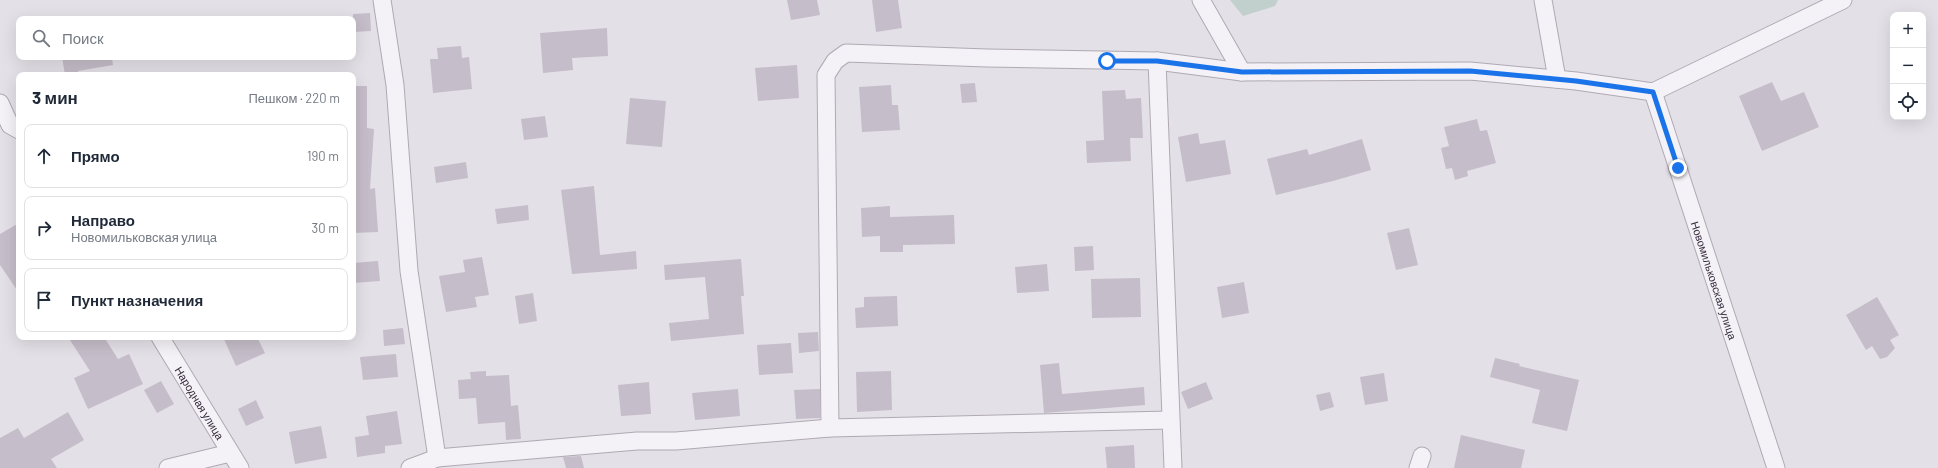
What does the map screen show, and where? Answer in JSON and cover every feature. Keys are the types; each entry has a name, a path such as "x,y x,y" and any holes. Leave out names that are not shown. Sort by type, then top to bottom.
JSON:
{"street":[{"path":"382,0 395,85 409,271 437,458"},
{"path":"1201,0 1239,67"},
{"path":"1543,0 1557,79"},
{"path":"830,428 826,75 835,61 846,52 987,58 1157,61 1239,67 1470,71 1557,79 1653,92 1843,0"},
{"path":"1157,61 1173,468"},
{"name":"Новомильковская улица","path":"1653,92 1776,468"},
{"path":"0,103 10,127"},
{"name":"Народная улица","path":"162,340 240,468"},
{"path":"410,468 437,458 637,441 676,441 830,428 1170,420"},
{"path":"168,468 230,453"}],"shaded area":[{"path":"1230,0 1278,0 1275,6 1243,16"}],"building":[{"path":"787,0 817,0 820,15 791,20"},
{"path":"872,0 898,0 902,28 876,32"},
{"path":"370,13 371,31 356,32 356,16 353,16 353,14"},
{"path":"607,28 608,56 572,58 573,70 543,73 540,33"},
{"path":"461,46 462,58 469,57 472,89 433,93 430,59 438,59 437,48"},
{"path":"62,60 112,60 113,65 78,72 64,72"},
{"path":"797,65 799,98 758,101 755,68"},
{"path":"1772,82 1781,101 1804,92 1819,127 1762,151 1739,96"},
{"path":"975,83 977,102 962,103 960,84"},
{"path":"891,85 892,105 898,105 900,130 862,132 859,87"},
{"path":"356,86 367,86 367,128 374,129 370,189 375,188 378,232 356,233"},
{"path":"1125,90 1126,99 1141,98 1143,138 1130,138 1131,161 1087,163 1086,141 1104,140 1102,91"},
{"path":"630,98 666,101 662,147 626,144"},
{"path":"545,116 548,137 524,140 521,119"},
{"path":"1477,119 1480,131 1487,130 1496,163 1467,171 1468,176 1455,180 1452,168 1446,169 1441,148 1449,146 1444,127"},
{"path":"1198,133 1200,144 1225,140 1231,174 1186,182 1178,137"},
{"path":"1362,139 1371,170 1276,195 1267,159 1307,149 1309,155"},
{"path":"466,162 468,178 436,183 434,167"},
{"path":"594,186 600,255 636,251 637,269 572,274 561,190"},
{"path":"528,205 529,220 497,224 495,209"},
{"path":"890,206 890,217 954,215 955,244 903,245 903,252 880,252 880,236 862,237 861,208"},
{"path":"16,225 16,289 0,265 0,234"},
{"path":"1409,228 1418,265 1396,270 1387,233"},
{"path":"1093,246 1094,270 1075,271 1074,247"},
{"path":"482,257 489,295 475,297 477,307 446,312 439,276 465,272 463,260"},
{"path":"741,259 744,296 741,296 744,334 671,341 669,323 709,319 705,277 665,280 664,265"},
{"path":"378,261 380,281 356,283 356,263"},
{"path":"1047,264 1049,291 1017,293 1015,267"},
{"path":"1140,278 1141,317 1092,318 1091,279"},
{"path":"1244,282 1249,313 1222,318 1217,287"},
{"path":"533,293 537,321 519,324 515,296"},
{"path":"897,296 898,326 856,328 855,308 864,307 864,297"},
{"path":"1877,297 1899,335 1890,340 1895,348 1887,357 1880,359 1872,346 1866,350 1846,315"},
{"path":"403,328 405,344 384,346 383,330"},
{"path":"818,332 819,351 799,353 798,333"},
{"path":"70,340 106,340 118,359 129,354 143,384 88,409 74,378 90,371"},
{"path":"224,340 258,340 265,353 236,366"},
{"path":"791,343 793,373 759,375 757,345"},
{"path":"396,354 398,377 363,380 360,357"},
{"path":"1495,358 1520,364 1519,366 1579,380 1567,431 1532,423 1540,390 1490,377"},
{"path":"1059,363 1062,394 1144,387 1145,405 1044,413 1040,365"},
{"path":"486,371 486,376 509,375 511,406 518,405 521,439 506,440 505,422 478,424 476,398 459,399 458,380 471,379 470,372"},
{"path":"891,371 892,410 857,412 856,372"},
{"path":"1384,373 1388,401 1365,405 1360,377"},
{"path":"161,381 174,404 157,413 144,390"},
{"path":"649,382 651,414 621,416 618,385"},
{"path":"1206,382 1213,399 1188,409 1181,392"},
{"path":"738,389 740,416 695,420 692,393"},
{"path":"820,389 820,418 796,419 794,390"},
{"path":"1330,392 1334,407 1320,411 1316,395"},
{"path":"256,400 264,418 246,426 238,409"},
{"path":"397,411 402,444 385,446 385,453 357,457 355,437 369,435 366,416"},
{"path":"68,412 84,440 51,459 57,468 0,468 0,438 18,428 24,438"},
{"path":"321,426 327,458 295,464 289,432"},
{"path":"1461,435 1525,450 1521,468 1454,468"},
{"path":"1134,445 1135,468 1107,468 1105,447"},
{"path":"581,456 584,468 566,468 563,457"}],"route":[{"path":"1107,61 1157,61 1242,72 1470,71 1576,81 1653,92 1678,168"}]}
